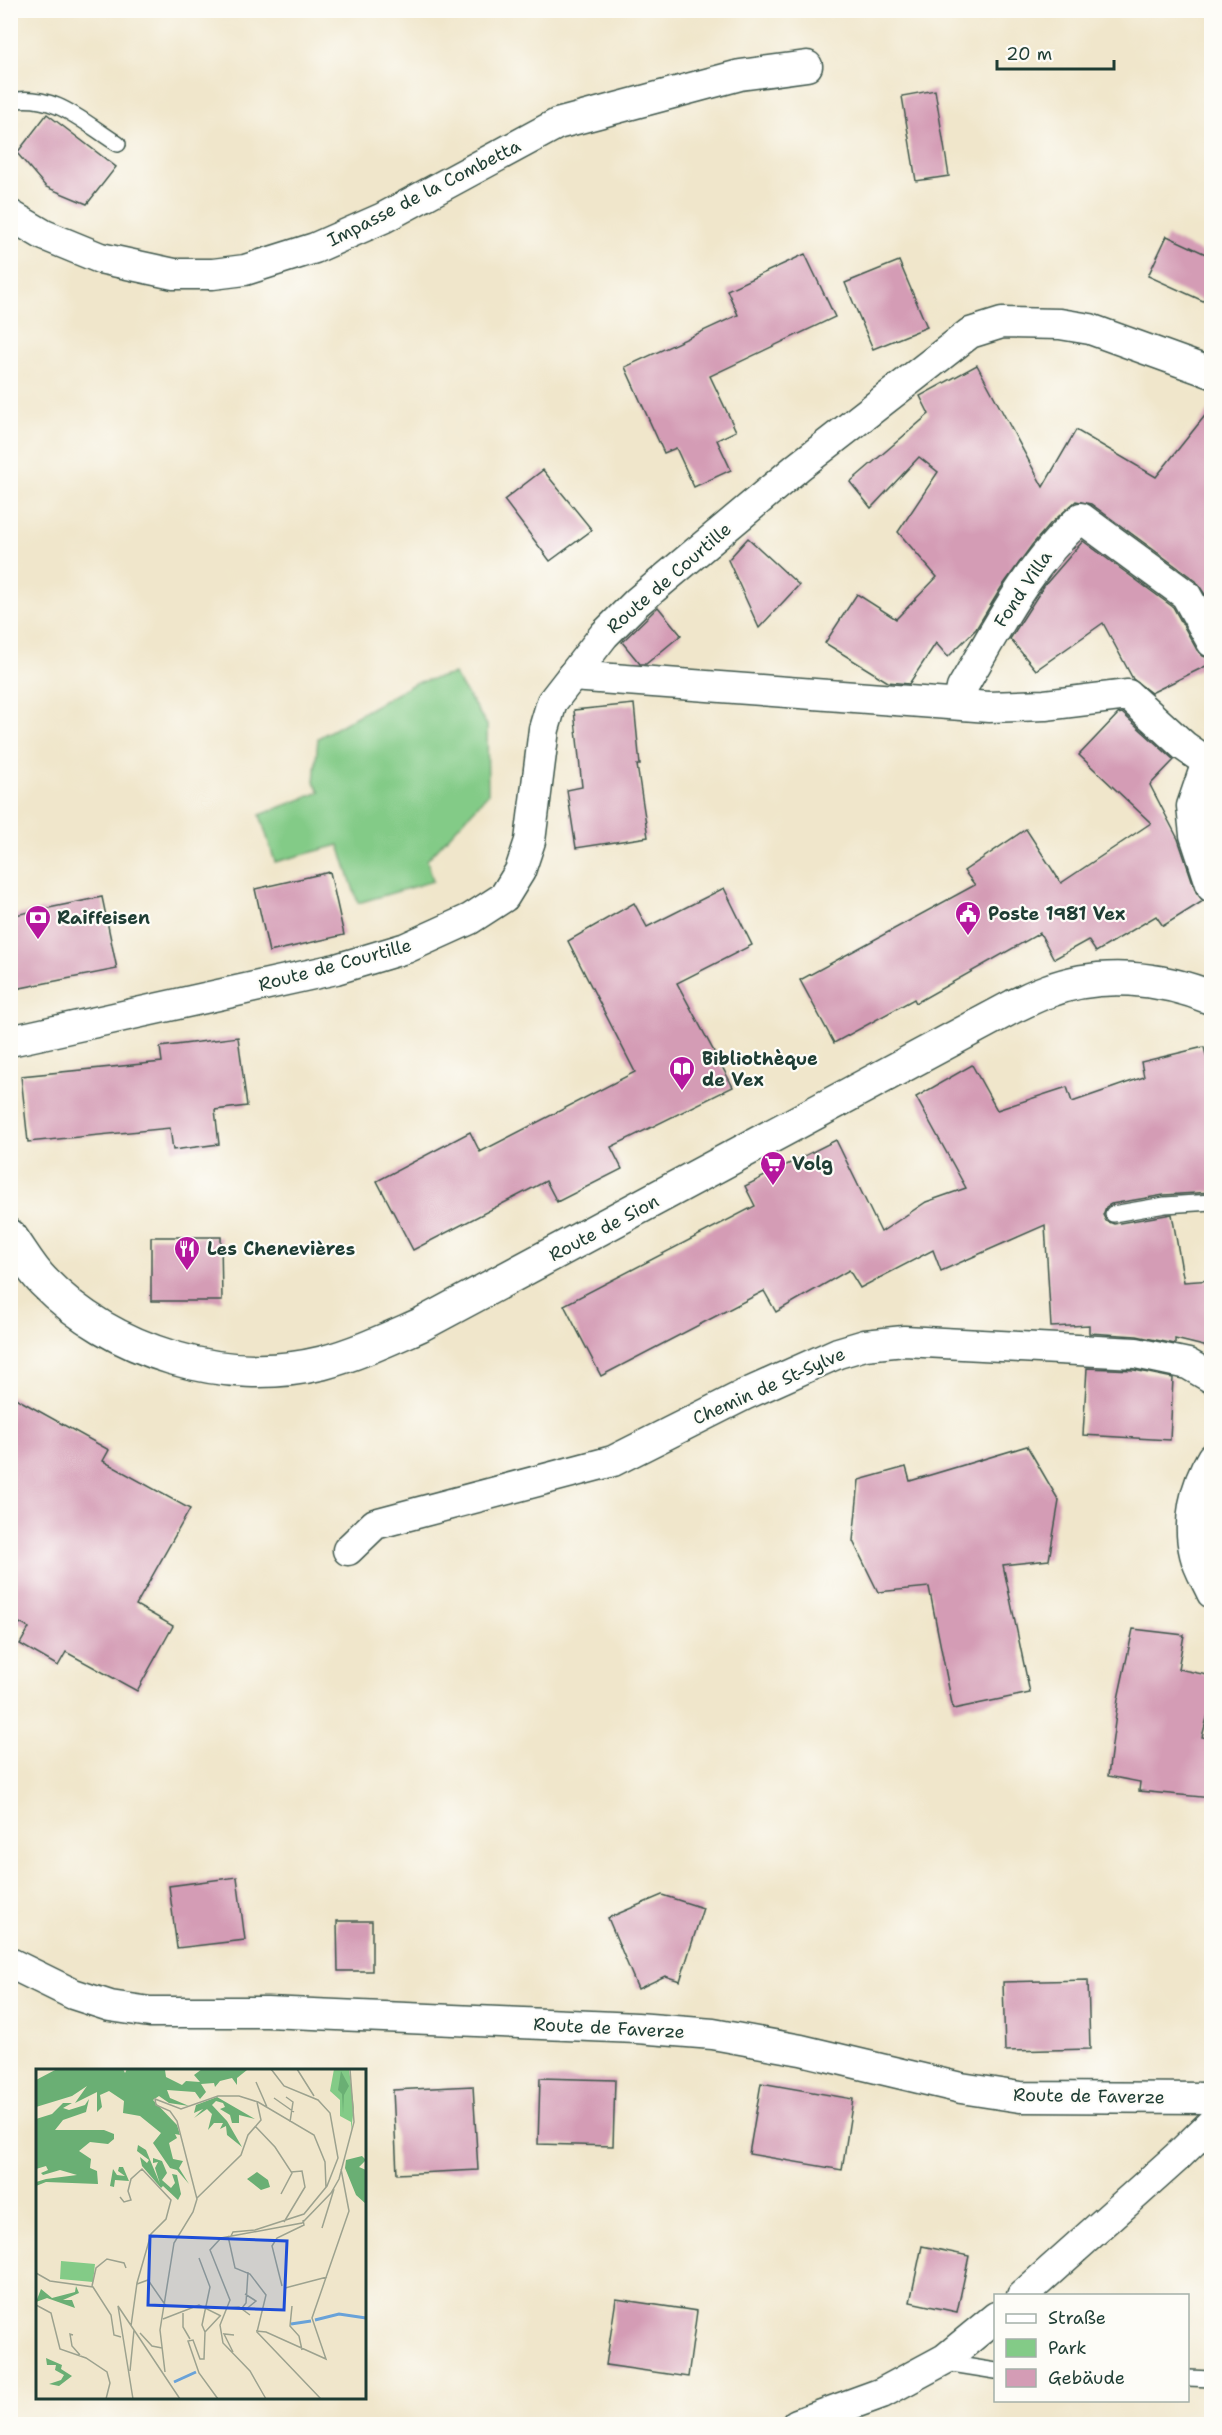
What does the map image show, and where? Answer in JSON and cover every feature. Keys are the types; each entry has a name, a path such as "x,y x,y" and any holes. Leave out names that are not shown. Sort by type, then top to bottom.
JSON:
{"main road":[{"name":"Route de Sion","path":"10,1236 38,1275 60,1296 96,1323 142,1347 191,1362 231,1369 274,1369 320,1363 373,1346 420,1325 1014,1006 1048,990 1083,981 1147,980 1186,988 1212,998"}],"street":[{"name":"Impasse de la Combetta","path":"10,215 44,235 100,258 174,274 213,274 245,270 315,249 383,218 557,124 740,75 807,66"},
{"name":"Route de Courtille","path":"10,1041 336,969 406,948 470,919 504,897 520,871 530,841 544,729 552,702 604,634 638,602 798,467 970,333 1002,323 1059,324 1090,329 1212,373"},
{"name":"Fond Villa","path":"959,703 962,688 1035,567 1058,539 1081,518 1186,595 1212,642"},
{"path":"572,676 1018,707 1128,695 1184,746 1209,759 1192,806 1195,835 1212,887"},
{"name":"Chemin de St-Sylve","path":"348,1550 375,1524 613,1461 744,1395 838,1353 865,1345 904,1341 1136,1353 1188,1364 1212,1378"},
{"path":"1212,1458 1195,1500 1192,1528 1195,1554 1212,1593"},
{"name":"Route de Faverze","path":"10,1964 73,1994 110,2006 150,2012 291,2013 625,2027 713,2034 801,2050 961,2088 1020,2097 1212,2098"},
{"path":"1023,2294 1212,2123"},
{"path":"797,2424 882,2393 945,2359 994,2319"}],"lane":[{"path":"10,101 28,97 57,105 118,144"},
{"path":"1113,1214 1165,1205 1212,1202"},
{"path":"945,2359 952,2364 994,2371"},
{"path":"1189,2378 1212,2379"}],"green space":[{"path":"454,674 487,725 488,794 427,860 433,881 358,903 339,845 275,862 260,815 320,792 314,782 318,738 415,683"}],"building":[{"path":"935,90 949,176 916,181 902,96"},
{"path":"47,114 116,167 87,204 46,187 17,153"},
{"path":"1167,236 1212,257 1212,305 1148,276"},
{"path":"805,254 835,317 710,376 736,431 717,440 731,470 694,487 676,448 664,453 625,367 738,315 727,290"},
{"path":"899,261 927,327 873,349 845,283"},
{"path":"977,365 1043,487 1076,430 1156,477 1212,407 1212,605 1196,581 1091,504 1076,501 1050,524 1032,545 1001,588 976,629 948,657 936,643 909,684 888,682 825,643 857,594 896,619 937,577 898,532 938,472 919,457 871,508 850,482 929,414 920,396"},
{"path":"543,470 592,530 550,561 504,500"},
{"path":"748,538 799,585 759,628 728,560"},
{"path":"1083,541 1173,607 1197,650 1203,656 1212,659 1212,663 1151,693 1133,679 1103,623 1036,670 1010,639 1044,586"},
{"path":"658,607 681,635 646,664 640,664 622,642"},
{"path":"634,704 640,765 637,765 648,837 576,848 567,790 582,787 574,710"},
{"path":"1122,713 1174,760 1150,785 1178,839 1196,892 1203,901 1163,926 1156,916 1096,952 1088,940 1054,959 1040,933 916,1003 914,999 834,1043 800,980 975,885 964,871 1026,829 1061,883 1151,823 1079,755 1118,714"},
{"path":"330,872 344,935 269,952 255,889"},
{"path":"724,888 752,945 677,983 733,1087 611,1147 622,1169 557,1202 546,1181 413,1250 377,1181 470,1132 480,1152 635,1072 568,941 634,903 647,927"},
{"path":"102,897 117,969 10,990 10,916"},
{"path":"238,1037 247,1106 215,1110 219,1144 173,1150 170,1128 28,1142 21,1076 162,1062 160,1047"},
{"path":"1204,1047 1212,1079 1212,1192 1164,1195 1111,1204 1106,1207 1103,1215 1106,1221 1114,1224 1172,1214 1184,1282 1212,1280 1212,1348 1175,1339 1175,1344 1137,1336 1089,1333 1089,1325 1051,1327 1045,1225 941,1271 933,1250 860,1288 849,1270 776,1312 764,1291 601,1376 564,1305 755,1206 745,1186 836,1140 881,1232 926,1202 966,1188 916,1097 972,1065 997,1110 1067,1087 1072,1102 1144,1077 1141,1062"},
{"path":"151,1237 221,1237 222,1301 151,1301"},
{"path":"1087,1368 1134,1370 1173,1378 1170,1440 1083,1435"},
{"path":"10,1395 109,1450 103,1461 190,1509 136,1605 173,1626 137,1691 66,1652 58,1666 20,1644 29,1628 10,1618"},
{"path":"1027,1446 1059,1501 1049,1560 1003,1565 1030,1693 953,1709 929,1587 878,1592 853,1541 859,1480 906,1467 910,1481"},
{"path":"1133,1629 1184,1635 1178,1669 1212,1676 1212,1699 1202,1737 1212,1739 1212,1798 1139,1791 1140,1782 1108,1776 1118,1699"},
{"path":"237,1877 245,1940 177,1948 169,1886"},
{"path":"662,1895 703,1908 680,1981 665,1976 638,1989 608,1918"},
{"path":"337,1921 372,1921 372,1971 338,1971"},
{"path":"1088,1980 1090,2049 1005,2051 1003,1982"},
{"path":"540,2078 615,2080 613,2146 538,2144"},
{"path":"761,2083 853,2099 842,2170 749,2154"},
{"path":"473,2086 478,2170 397,2174 393,2090"},
{"path":"922,2246 969,2256 957,2312 910,2302"},
{"path":"616,2299 697,2311 688,2377 606,2365"}],"place":[{"name":"Poste 1981 Vex","path":"968,937"},
{"name":"Raiffeisen","path":"38,941"},
{"name":"Bibliothèque de Vex","path":"682,1092"},
{"name":"Volg","path":"773,1187"},
{"name":"Les Chenevières","path":"187,1272"}]}
